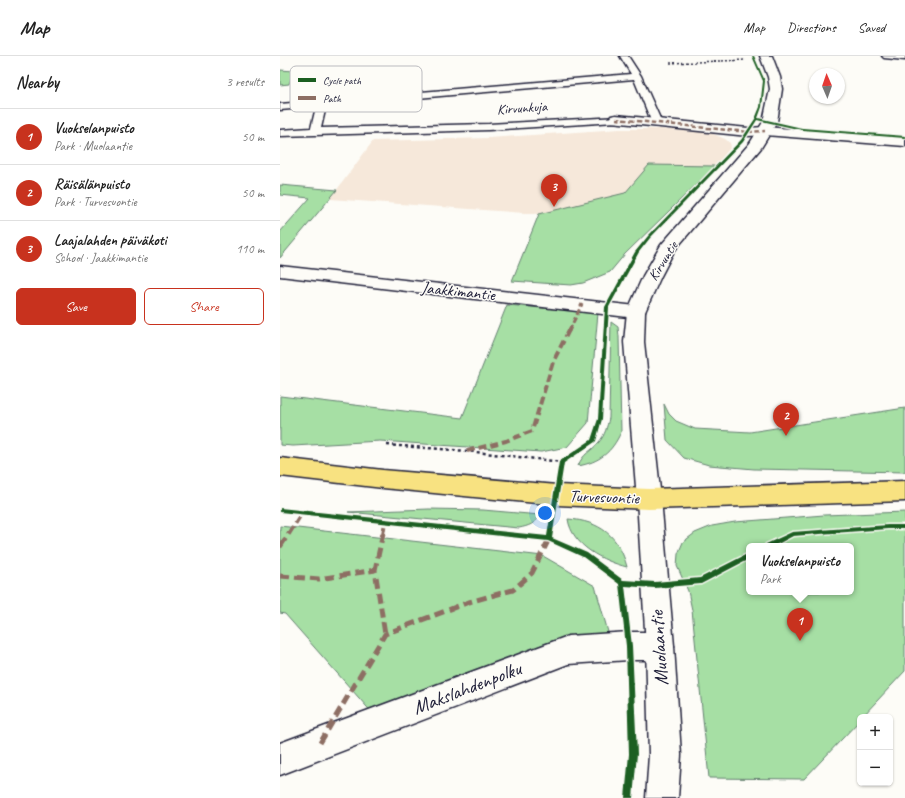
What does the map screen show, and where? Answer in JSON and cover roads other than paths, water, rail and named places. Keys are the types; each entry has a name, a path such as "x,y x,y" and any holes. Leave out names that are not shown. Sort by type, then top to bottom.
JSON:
{"main road":[{"name":"Turvesuontie","path":"280,467 383,479 557,495 649,499 905,491"}],"street":[{"path":"888,56 905,57"},
{"name":"Kirvuntie","path":"649,499 634,342 636,312 652,276 667,249 756,145 770,122 776,89 774,77 758,58"},
{"name":"Kirvunkuja","path":"616,119 748,132 765,131 905,142"},
{"name":"Jaakkimantie","path":"280,271 600,306 636,312"},
{"name":"Muolaantie","path":"649,499 660,646 665,755 662,798"},
{"name":"Makslahdenpolku","path":"280,759 568,650 629,646 660,646"}],"lane":[{"path":"624,56 637,76 657,123"},
{"path":"422,94 637,76"},
{"path":"280,107 290,106"},
{"path":"315,131 320,112"},
{"name":"Kirvunkuja","path":"280,134 315,131 488,127 594,119 616,119"}],"place":[{"name":"Laajalahden päiväkoti","path":"554,207"},
{"name":"Räisälänpuisto","path":"786,436"},
{"name":"Vuokselanpuisto","path":"800,641"}]}
